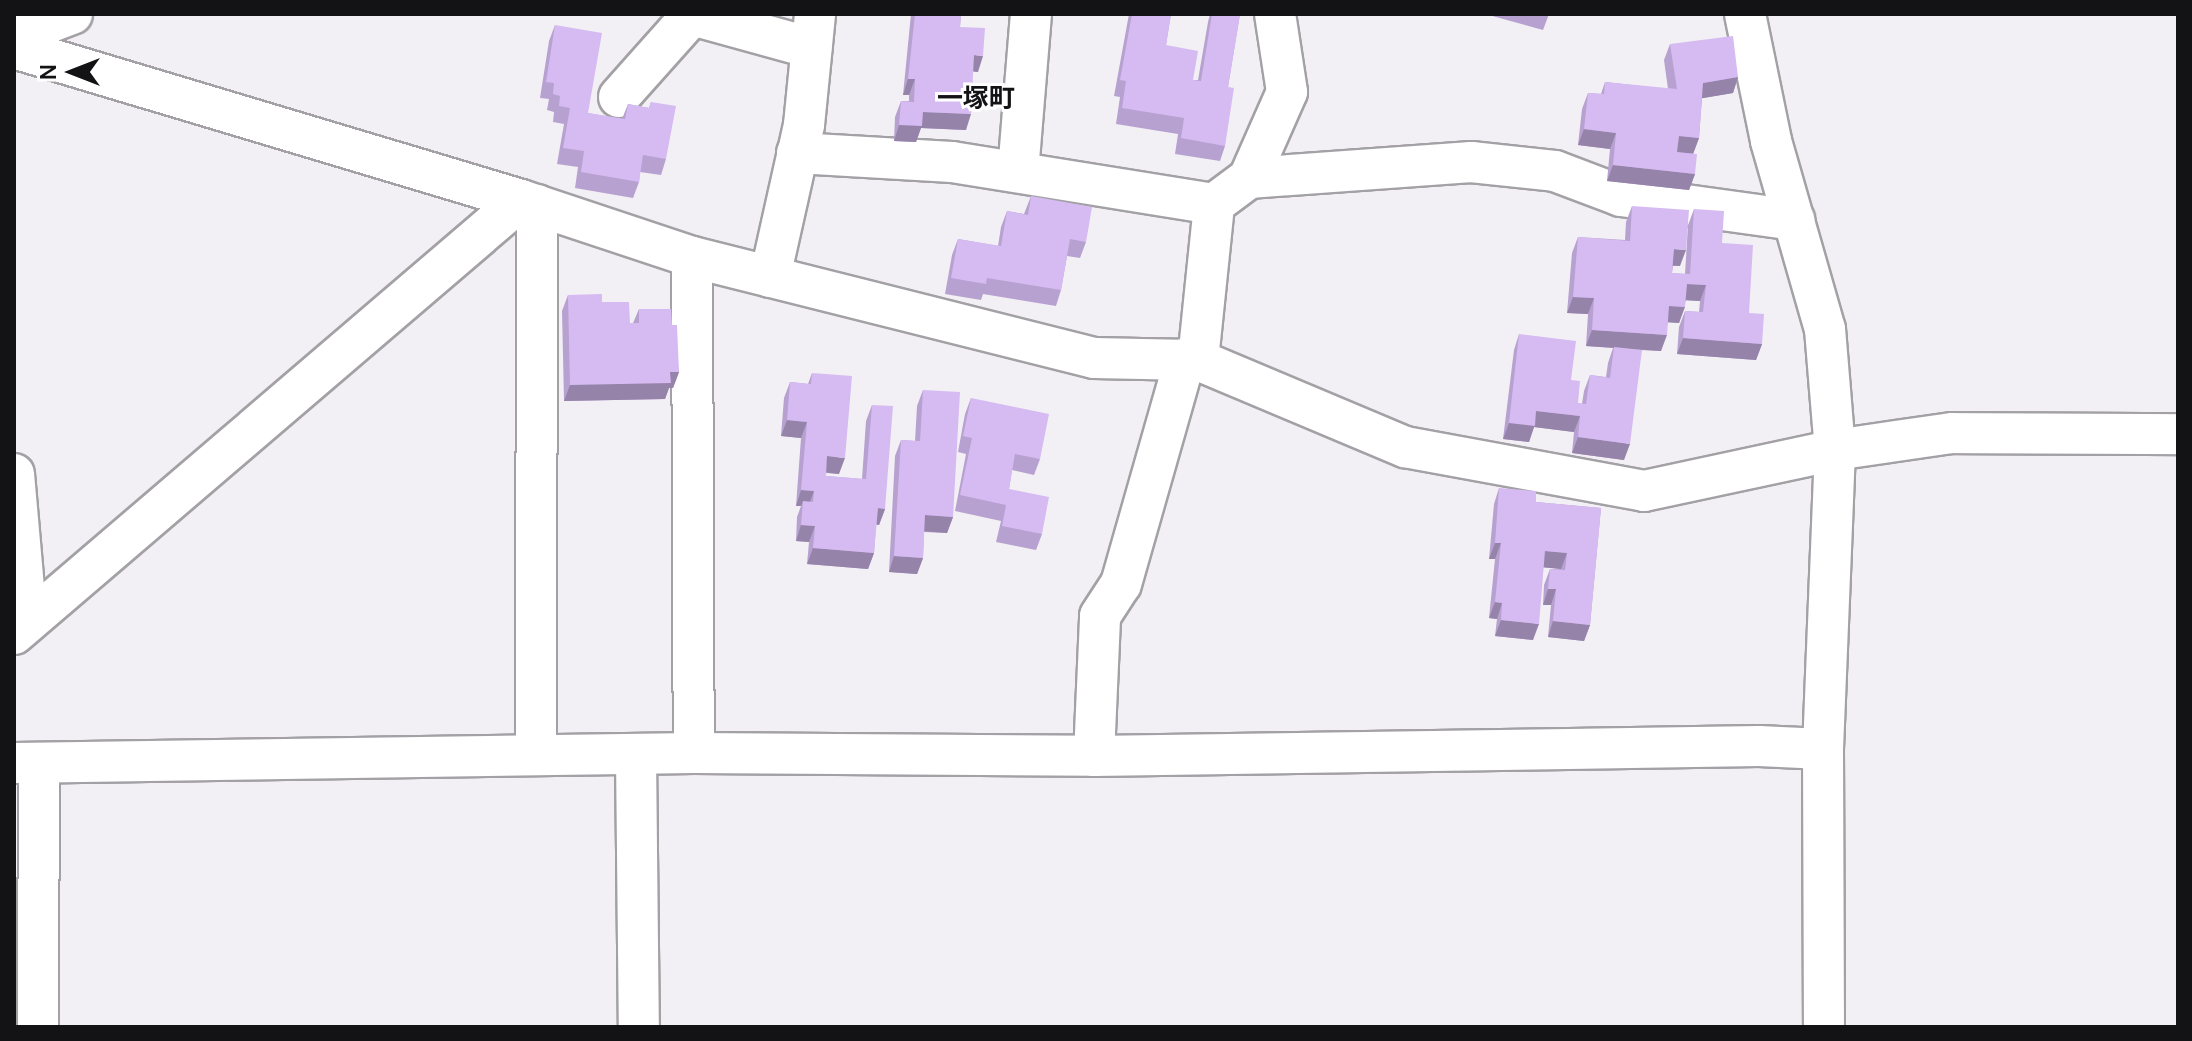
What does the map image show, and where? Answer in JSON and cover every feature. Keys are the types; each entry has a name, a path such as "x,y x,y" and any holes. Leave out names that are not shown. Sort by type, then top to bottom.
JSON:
{"street":[{"path":"1018,172 1031,14"},
{"path":"1745,14 1771,141 1825,329 1835,450 1823,749 1824,1027"},
{"path":"619,97 692,15 814,31 797,153 770,277"},
{"path":"1094,756 1100,616 1121,584 1192,359 1214,204 1249,178 1287,92 1271,15"},
{"path":"14,48 529,203 692,257 1094,358 1192,359 1405,447 1644,491 1835,450 1952,433 2178,434"},
{"path":"797,153 952,162 1214,204"},
{"path":"1249,178 1471,162 1555,171 1621,196 1794,220"},
{"path":"21,628 529,203"},
{"path":"529,203 536,755"},
{"path":"692,257 694,753"},
{"path":"14,474 21,628"},
{"path":"38,1027 27,763 694,753 1094,756 1759,746 1823,749"},
{"path":"636,755 639,1027"}],"building":[{"path":"915,14 961,14 960,27 985,28 983,56 974,55 971,114 923,112 922,126 899,125 901,101 914,102 915,79 908,79"},
{"path":"1132,14 1171,14 1166,45 1198,51 1193,80 1201,81 1212,14 1240,14 1228,87 1234,88 1225,146 1181,138 1184,118 1122,108 1126,81 1120,80"},
{"path":"555,25 602,33 588,113 625,119 628,104 649,108 651,102 676,106 666,159 643,155 639,182 581,172 584,151 563,148 570,108 559,106 560,96 553,94 554,83 546,82"},
{"path":"1733,36 1738,77 1703,83 1699,138 1679,136 1677,152 1697,154 1695,174 1613,165 1616,133 1584,129 1588,93 1604,94 1605,82 1677,89 1670,44"},
{"path":"1031,196 1092,207 1086,242 1070,239 1061,290 987,278 986,284 951,278 958,239 1001,246 1007,211 1028,215"},
{"path":"1632,206 1689,210 1686,250 1674,249 1672,273 1690,274 1694,209 1724,211 1722,243 1753,245 1749,313 1764,314 1762,344 1683,338 1685,311 1703,312 1706,285 1687,284 1685,307 1669,306 1667,335 1592,330 1594,298 1573,297 1578,237 1630,241"},
{"path":"602,294 602,302 629,302 630,323 639,323 639,309 671,309 672,325 677,325 679,372 670,372 671,383 570,385 568,295"},
{"path":"1519,334 1576,341 1571,380 1580,381 1578,403 1586,404 1590,375 1610,378 1614,347 1642,350 1630,444 1578,437 1580,416 1536,411 1535,426 1509,423"},
{"path":"812,373 852,376 845,458 827,456 826,476 866,479 872,405 893,406 885,509 878,508 874,553 813,548 815,526 801,525 803,501 813,502 814,491 801,490 807,422 787,420 790,382 811,384"},
{"path":"923,390 960,392 953,517 925,515 923,558 894,556 901,440 920,441"},
{"path":"971,398 1049,414 1040,459 1015,454 1009,489 1049,497 1042,534 1002,526 1006,505 960,495 972,438 963,436"},
{"path":"1499,488 1536,491 1536,502 1601,508 1590,625 1553,621 1556,589 1548,589 1550,569 1565,570 1567,553 1545,551 1539,624 1501,620 1502,603 1495,602 1501,543 1495,543"}],"district":[{"name":"一塚町","path":"976,98"}]}
